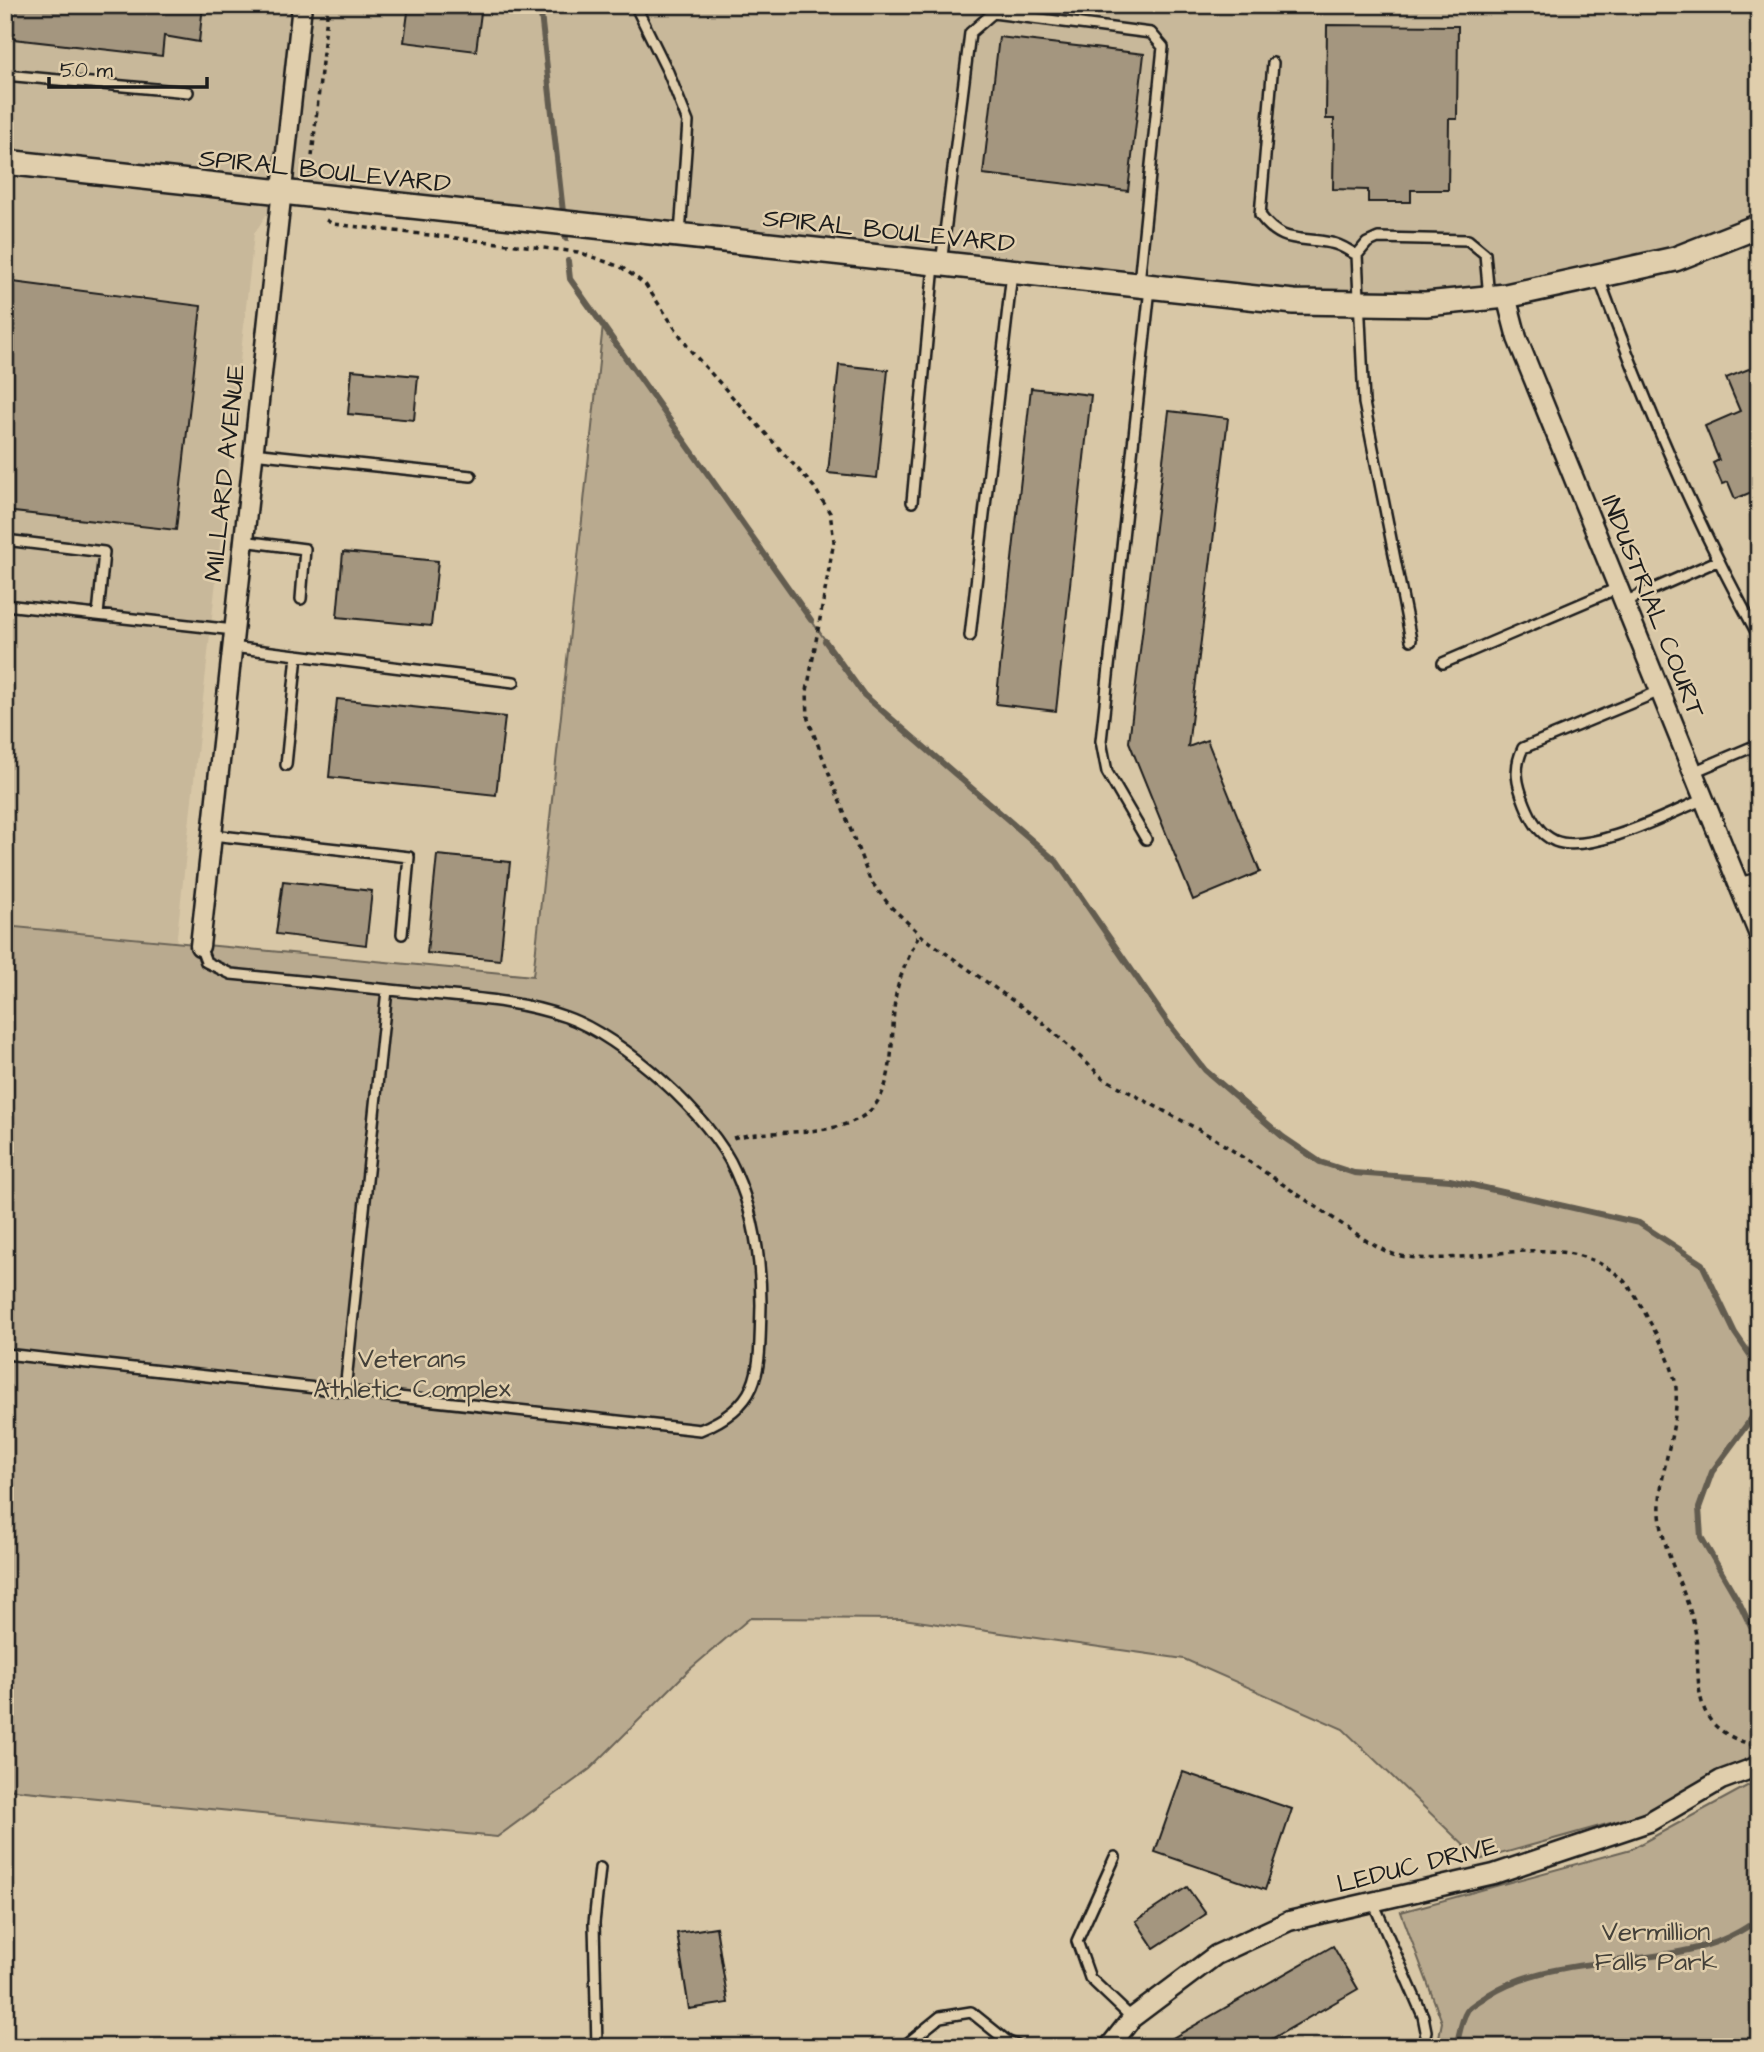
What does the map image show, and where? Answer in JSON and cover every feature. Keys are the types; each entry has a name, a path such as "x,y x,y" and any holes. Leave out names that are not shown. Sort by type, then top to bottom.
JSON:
{"street":[{"name":"MILLARD AVENUE","path":"200,946 302,5"},
{"name":"SPIRAL BOULEVARD","path":"5,162 1294,302 1426,304 1498,297 1675,259 1759,226"},
{"name":"INDUSTRIAL COURT","path":"1498,297 1759,935"},
{"name":"LEDUC DRIVE","path":"1109,2047 1132,2018 1216,1955 1289,1921 1493,1874 1649,1822 1721,1780 1759,1766"}],"lane":[{"path":"635,5 668,72 688,122 680,236"},
{"path":"912,502 937,264 970,33 993,13 1151,33 1163,47 1144,286 1101,741 1107,772 1146,839"},
{"path":"1273,63 1260,215 1272,231 1287,238 1335,243 1357,255"},
{"path":"5,75 188,92"},
{"path":"1411,640 1364,403 1357,255 1367,243 1378,238 1468,240 1485,254 1498,297"},
{"path":"970,636 1012,272"},
{"path":"1598,276 1635,376 1717,561 1759,637"},
{"path":"253,453 471,476"},
{"path":"5,540 104,552 98,615"},
{"path":"243,541 305,549 301,598"},
{"path":"1443,663 1717,561"},
{"path":"5,605 98,615 233,638 297,655 514,682"},
{"path":"286,765 297,655"},
{"path":"1660,691 1523,748 1517,762 1517,782 1533,823 1555,841 1598,841 1704,799"},
{"path":"1693,772 1759,744"},
{"path":"212,835 410,857 402,934"},
{"path":"1738,883 1759,878"},
{"path":"5,1354 701,1430 722,1422 740,1409 752,1391 757,1365 760,1260 750,1213 735,1169 716,1142 667,1086 621,1047 568,1018 515,1003 230,974 206,962 200,946"},
{"path":"345,1391 387,990"},
{"path":"1115,1857 1077,1941 1090,1978 1132,2018"},
{"path":"597,2047 594,1923 600,1868"},
{"path":"1373,1902 1423,2016 1426,2031 1423,2047"},
{"path":"903,2047 940,2017 971,2012 1007,2041 1020,2047"},
{"path":"993,2047 1007,2041"}],"path":[{"path":"328,5 309,208 333,224 578,251 621,267 645,284 690,350 814,487 830,513 834,541 807,691 808,719 870,880 919,934 1040,1020 1103,1078 1213,1138 1385,1250 1421,1258 1510,1250 1551,1252 1586,1258 1619,1276 1637,1298 1661,1342 1676,1387 1673,1423 1661,1473 1660,1513 1664,1549 1695,1629 1699,1687 1707,1715 1726,1733 1749,1744 1759,1745"},
{"path":"716,1142 773,1131 826,1128 860,1118 881,1096 887,1073 896,994 919,934"}],"shaded area":[{"path":"5,5 1759,5 1759,226 1675,259 1426,304 280,193 254,234 176,945 5,926"}],"green space":[{"name":"Veterans Athletic Complex","path":"603,325 864,695 1057,862 1166,1020 1205,1070 1283,1137 1320,1162 1354,1173 1450,1180 1639,1223 1702,1264 1735,1333 1757,1365 1758,1388 1754,1415 1712,1472 1699,1508 1701,1537 1740,1604 1759,1644 1759,1753 1639,1815 1479,1860 1343,1729 1184,1659 903,1619 750,1618 689,1670 590,1769 497,1837 5,1789 5,926 533,976"},
{"name":"Vermillion Falls Park","path":"1759,1783 1759,2047 1437,2047 1442,2022 1401,1912 1631,1849 1747,1786"}],"building":[{"path":"5,5 203,5 199,42 164,36 162,56 5,38"},
{"path":"409,5 482,5 476,51 404,42"},
{"path":"1327,25 1458,26 1457,119 1449,119 1448,190 1411,190 1411,202 1368,202 1368,190 1333,189 1334,119 1326,119"},
{"path":"999,37 1144,54 1128,191 983,174"},
{"path":"5,281 201,306 176,530 5,511"},
{"path":"839,365 888,370 877,478 828,473"},
{"path":"1759,365 1759,489 1735,499 1728,482 1722,484 1713,463 1719,460 1705,426 1740,411 1726,378"},
{"path":"352,370 418,376 414,420 348,414"},
{"path":"1031,388 1091,395 1056,711 996,704"},
{"path":"1169,411 1228,418 1188,747 1207,740 1260,872 1193,900 1129,742"},
{"path":"343,552 438,561 431,626 337,617"},
{"path":"337,699 505,717 496,795 329,777"},
{"path":"437,855 510,862 500,960 427,953"},
{"path":"283,881 372,891 366,945 276,934"},
{"path":"1183,1772 1292,1809 1265,1890 1155,1852"},
{"path":"1187,1887 1206,1914 1154,1948 1136,1921"},
{"path":"716,1927 728,2003 689,2009 677,1933"},
{"path":"1333,1946 1358,1989 1258,2047 1157,2047"}],"waterway":[{"path":"540,5 566,239"},
{"path":"568,261 570,279 811,620"},
{"path":"825,641 864,695 1057,862 1166,1020 1205,1070 1283,1137 1320,1162 1354,1173 1450,1180 1639,1223 1702,1264 1735,1333 1757,1365 1758,1388 1754,1415 1712,1472 1699,1508 1701,1537 1740,1604 1759,1644"},
{"path":"1456,2047 1469,2009 1488,1995 1519,1980 1554,1970 1664,1955 1699,1947 1731,1936 1759,1918"}]}
